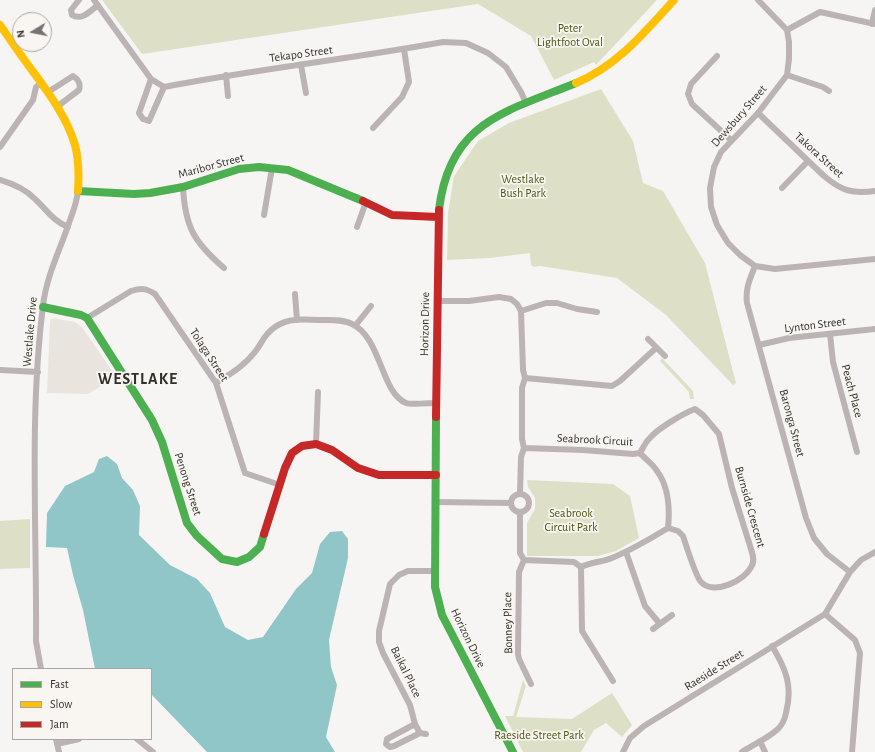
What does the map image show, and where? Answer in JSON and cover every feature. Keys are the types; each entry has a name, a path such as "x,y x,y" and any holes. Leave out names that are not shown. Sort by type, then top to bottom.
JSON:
{"street":[{"path":"79,0 71,10 72,15 76,18 82,17 96,3 151,79 164,87 149,121 143,120 139,113 151,79"},
{"name":"Horizon Drive","path":"513,752 442,615 436,595 435,502 438,217 441,190 444,177 452,158 475,130 493,118 586,79 610,65 674,0"},
{"path":"762,1 787,30 789,42 787,74 823,87 829,91"},
{"path":"787,30 820,12 874,24 875,10"},
{"name":"Westlake Drive","path":"0,25 58,106 69,126 79,163 78,191 75,206 53,267 42,307 36,419 36,641 40,668"},
{"name":"Tekapo Street","path":"164,87 443,42 466,43 488,53 506,67 521,92 526,104"},
{"path":"373,128 402,97 409,82 404,49"},
{"path":"717,56 691,84 688,94 692,104 731,140"},
{"path":"301,65 306,93"},
{"name":"Dewsbury Street","path":"787,74 758,113 721,152 714,167 710,188 711,207 717,225 728,243 740,256 755,266 775,269 875,259"},
{"path":"48,92 72,76 79,82 79,90 58,106"},
{"path":"226,76 228,96"},
{"path":"0,147 33,100 36,86 41,82"},
{"name":"Takora Street","path":"758,113 835,186 850,192 875,191"},
{"path":"782,188 808,161"},
{"name":"Maribor Street","path":"78,191 145,194 183,187 239,169 259,167 288,170 366,202 392,215 438,217"},
{"path":"264,215 272,168"},
{"path":"0,180 12,183 25,190 55,221 68,227"},
{"path":"183,187 184,207 191,231 206,252 224,268"},
{"path":"357,227 366,202"},
{"name":"Baronga Street","path":"755,266 747,283 746,295 806,518 814,538 827,554 850,572"},
{"name":"Tolaga Street","path":"87,318 131,291 139,288 146,289 155,294 216,383 245,473 280,485"},
{"path":"295,294 297,320"},
{"path":"438,301 475,300 498,297 512,299 518,304 521,311 523,370 525,378 522,388 522,439 524,448 520,494"},
{"path":"521,311 546,303 557,303 577,309 597,312"},
{"path":"355,326 371,306"},
{"path":"42,307 81,315 87,318"},
{"name":"Penong Street","path":"87,318 152,420 162,442 187,522 197,536 222,559 238,562 249,557 260,547 292,453 302,446 316,444"},
{"path":"216,383 244,364 256,352 264,336 287,321 336,320 352,324 369,340 395,394 406,403 436,403"},
{"name":"Lynton Street","path":"759,345 789,338 875,329"},
{"name":"Peach Place","path":"830,334 833,362 857,452"},
{"path":"648,339 665,356"},
{"path":"525,378 612,386 620,381 656,348"},
{"path":"0,370 38,372"},
{"path":"318,392 316,444 332,450 358,468 370,473 379,475 436,475"},
{"name":"Burnside Crescent","path":"640,453 653,434 686,412 695,409 703,415 719,434 732,488 751,549 753,558 752,566 747,573 726,586 717,588 707,586 700,581 683,536 678,531 668,528"},
{"name":"Seabrook Circuit","path":"524,448 583,450 633,454 640,453 657,470 664,483 669,501 668,528"},
{"path":"511,503 514,496 520,494 526,497 529,503 526,509 520,512"},
{"path":"435,502 511,503"},
{"path":"511,503 515,510 520,512"},
{"path":"520,512 520,553 524,560 574,562 581,567"},
{"path":"581,567 589,563 610,559 626,552 668,528"},
{"path":"626,552 645,606 660,624"},
{"name":"Raeside Street","path":"623,752 630,738 644,726 825,614 850,572 861,560 875,552"},
{"name":"Bonney Place","path":"524,560 518,572 518,654 531,684"},
{"path":"581,567 582,631 613,681"},
{"name":"Baikal Place","path":"415,724 387,739 386,744 390,747 394,746 423,733 415,724 410,705 383,653 379,642 378,631 390,584 399,575 408,571 435,571"},
{"path":"825,614 855,640 860,653 852,752"},
{"path":"653,629 672,615"},
{"path":"746,751 779,728 785,717 789,702 789,681 782,663 772,646"},
{"path":"59,752 57,742 72,740"},
{"path":"138,740 153,752"},
{"path":"760,741 765,752"}],"shaded area":[{"path":"54,318 75,322 82,327 116,377 88,394 47,393 50,322 51,319"}],"green space":[{"name":"Peter Lightfoot Oval","path":"102,0 657,0 596,65 594,62 554,80 531,36 478,4 142,54"},
{"name":"Westlake Bush Park","path":"601,89 633,141 643,183 663,191 705,263 736,383 733,385 666,315 617,278 540,266 534,267 531,265 530,253 490,258 447,260 448,213 454,176 478,141 509,123"},
{"path":"662,358 693,391 694,399 690,399 689,392 660,361"},
{"name":"Seabrook Circuit Park","path":"527,480 613,484 630,496 639,538 616,551 598,556 527,556 527,523 535,509 535,498 528,487"},
{"path":"30,519 30,568 0,569 0,521"},
{"name":"Raeside Street Park","path":"523,680 526,686 516,717 572,719 612,693 632,725 622,737 606,723 594,730 581,752 523,752 505,716 513,716"}],"water":[{"path":"107,456 117,464 122,478 133,490 140,506 139,535 170,565 197,579 210,593 225,627 248,640 263,637 296,589 312,573 320,544 330,532 342,531 348,539 348,558 329,640 331,667 337,685 326,737 335,752 207,752 152,695 152,668 95,668 83,610 67,548 46,547 47,513 65,486 94,472 99,459"}],"traffic: fast":[{"path":"439,210 445,180 455,157 468,139 485,124 504,113 576,83"},
{"path":"78,191 134,194 150,193 183,187 239,169 259,167 288,170 363,201"},
{"path":"43,307 81,315 87,318 152,420 162,442 187,523 197,536 222,559 237,562 249,557 260,547 264,534"},
{"path":"436,417 435,587 442,615 513,752"}],"traffic: slow":[{"path":"576,83 605,67 630,47 674,0"},
{"path":"0,25 52,98 72,135 79,173 78,191"}],"traffic: jam":[{"path":"363,201 392,215 438,217"},
{"path":"436,417 439,210"},
{"path":"264,534 285,468 292,453 302,446 316,444 332,450 358,468 379,475 436,475"}],"district":[{"name":"WESTLAKE","path":"138,379"}]}
